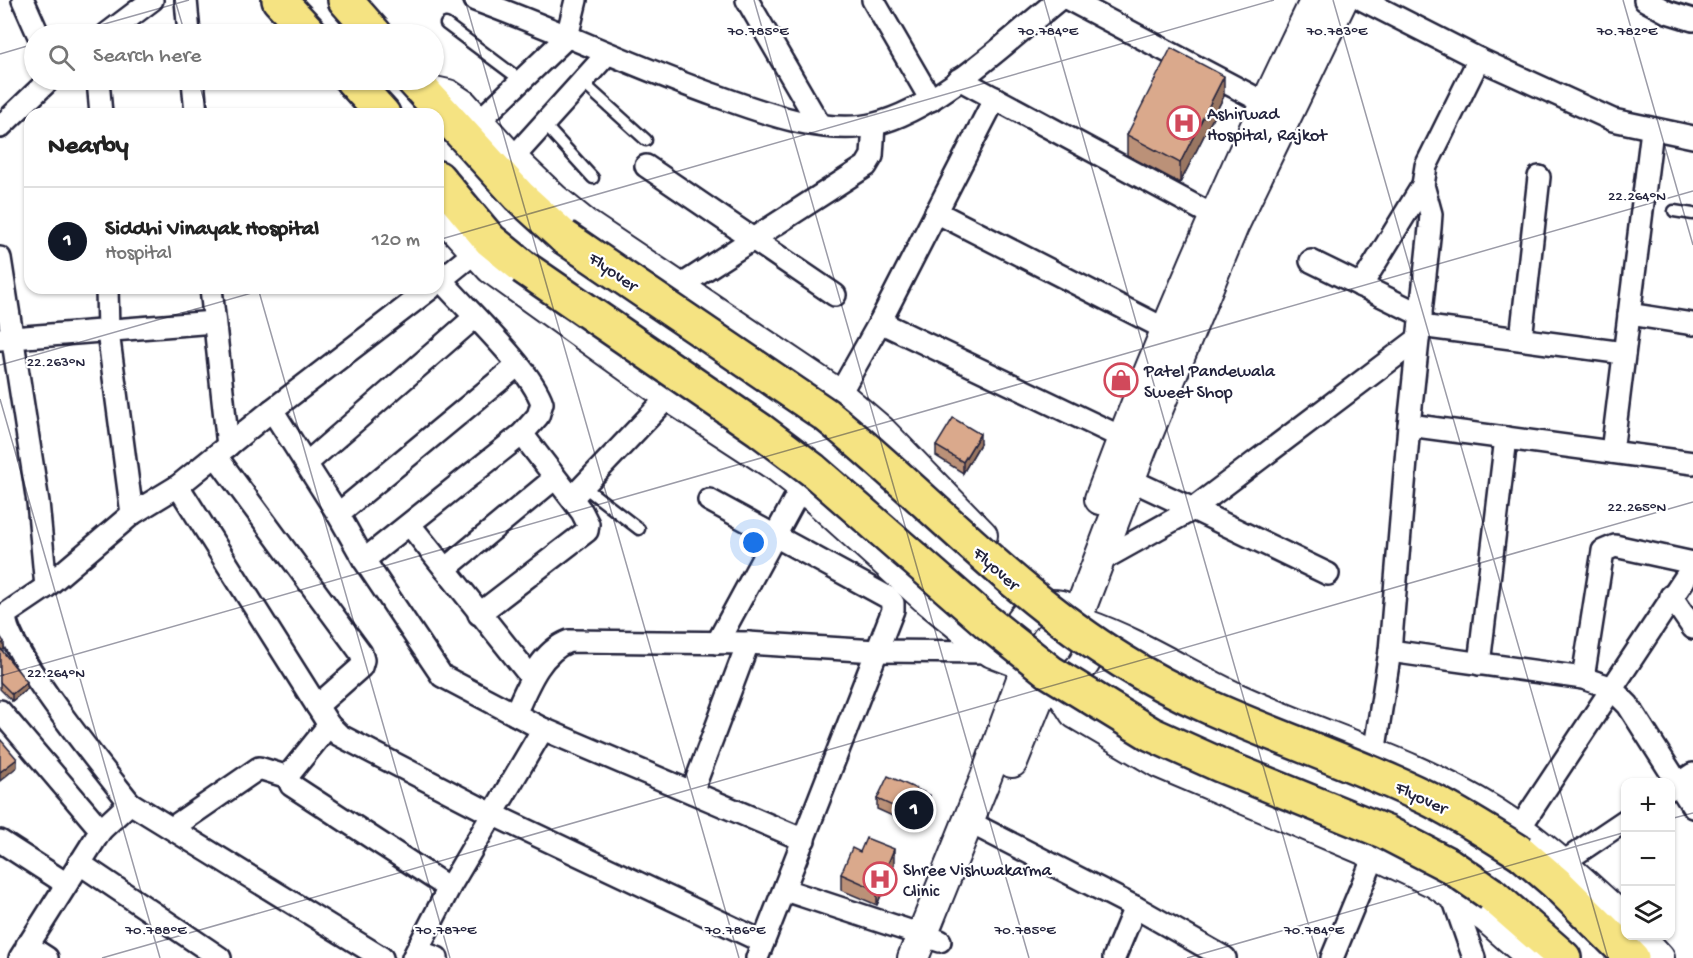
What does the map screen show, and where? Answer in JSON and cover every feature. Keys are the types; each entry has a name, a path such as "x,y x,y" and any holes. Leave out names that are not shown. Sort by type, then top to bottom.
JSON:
{"highway":[{"path":"279,0 302,24"},
{"path":"347,0 367,24"},
{"path":"361,90 378,108"},
{"name":"Flyover","path":"422,90 439,108"},
{"name":"Flyover","path":"444,114 519,196 564,237 826,415 1039,604 1122,662 1182,696 1427,798 1520,841 1565,891 1632,958"},
{"path":"444,185 490,240 523,267 760,430 813,470 942,584 1050,672 1151,734 1220,765 1385,832 1449,865 1491,894 1564,958"}],"main road":[{"path":"1069,613 1098,562 1224,221 1265,103 1316,0"},
{"path":"1069,613 1122,438 1165,329 1342,0"},
{"path":"432,90 463,105 512,159 586,225 677,288 801,367 839,395 881,431 1069,613 1090,636 1090,649 1086,661 1073,675 1027,670 1014,651 1017,628 1033,610 1069,613 1123,638 1186,674 1241,700 1374,754 1460,794 1520,841 1562,863 1621,917"},
{"path":"444,217 474,253 511,284 669,396 742,442 802,486 886,563 1027,670 1076,713 1161,763 1375,854 1450,892 1486,916 1533,958"},
{"path":"927,948 977,826 1027,670"},
{"path":"1643,940 1659,958"}],"street":[{"path":"23,0 34,24"},
{"path":"116,24 131,7 152,0"},
{"path":"186,0 188,24"},
{"path":"475,0 607,54 758,110 819,124 874,124 906,113 931,100 1058,0"},
{"path":"478,122 567,37 576,0"},
{"path":"747,0 819,124"},
{"path":"873,0 931,100"},
{"path":"1070,0 1265,103"},
{"path":"1363,0 1479,59 1613,120 1652,130 1693,136"},
{"path":"1645,0 1667,12 1693,20"},
{"path":"512,159 607,54"},
{"path":"1361,286 1423,185 1426,166 1479,59"},
{"path":"959,79 1224,221"},
{"path":"0,127 38,90"},
{"path":"99,90 100,108"},
{"path":"194,90 195,108"},
{"path":"839,395 880,322 995,98"},
{"path":"677,288 867,166 872,156 874,124"},
{"path":"1612,452 1652,130"},
{"path":"646,166 835,295"},
{"path":"1521,339 1539,177"},
{"path":"1374,754 1390,651 1409,425 1431,214 1423,185"},
{"path":"936,212 1165,329"},
{"path":"444,277 474,253"},
{"path":"0,258 5,339 38,502 46,587"},
{"path":"1311,261 1361,286 1420,327 1624,352"},
{"path":"364,560 522,434 538,416 542,403 532,383 518,365 474,318 444,291"},
{"path":"107,294 108,332 132,514"},
{"path":"212,294 222,451 361,653 363,660 361,668 317,706"},
{"path":"382,958 130,803 40,686 6,627 6,614 46,587 132,514 178,486 272,410 423,294"},
{"path":"1629,315 1693,324"},
{"path":"306,463 474,318"},
{"path":"5,339 214,322"},
{"path":"880,322 1122,438"},
{"path":"1098,562 1193,509 1420,327"},
{"path":"338,514 518,365"},
{"path":"577,492 669,396"},
{"path":"272,410 338,514 364,560 442,676 543,729 804,840"},
{"path":"1409,425 1693,463"},
{"path":"479,614 587,531 588,524 577,492 555,478 522,434"},
{"path":"1479,664 1506,438"},
{"path":"445,569 555,478"},
{"path":"1129,479 1328,574"},
{"path":"178,486 329,725 339,735 760,950 893,610 893,603 889,598 777,535 708,500"},
{"path":"717,643 802,486"},
{"path":"410,525 531,677"},
{"path":"1520,841 1610,687 1693,564 1615,546 1603,551 1583,678"},
{"path":"1671,596 1693,628"},
{"path":"515,714 531,677 553,650 569,641 748,643 876,651 1027,670"},
{"path":"692,792 748,643"},
{"path":"1390,651 1583,678 1610,687 1628,705 1680,783 1693,807"},
{"path":"0,711 100,830"},
{"path":"288,777 329,725"},
{"path":"437,958 415,954 449,888 543,729"},
{"path":"172,828 259,768 288,777 296,789 449,888"},
{"path":"47,958 23,951 100,830 130,803"},
{"path":"1562,863 1621,823"},
{"path":"977,826 1135,907 1225,958"},
{"path":"0,841 65,884"},
{"path":"1332,958 1375,854"},
{"path":"78,863 220,958"},
{"path":"785,890 927,948"},
{"path":"1450,892 1474,958"},
{"path":"1114,958 1135,907"}],"lane":[{"path":"446,24 522,81"},
{"path":"582,82 646,140"},
{"path":"544,124 593,177"},
{"path":"1674,211 1693,214"},
{"path":"577,492 639,529"}],"building":[{"path":"1171,48 1224,76 1180,163 1127,135"},
{"path":"953,418 980,434 963,462 936,446"},
{"path":"0,648 27,682 12,694 0,682"},
{"path":"0,739 17,759 0,772"},
{"path":"888,776 930,795 919,818 877,799"},
{"path":"866,838 894,849 877,890 841,874 852,848 860,852"}],"place":[{"name":"Ashirwad Hospital, Rajkot","path":"1184,123"},
{"name":"Patel Pandewala Sweet Shop","path":"1121,380"},
{"name":"Siddhi Vinayak Hospital","path":"914,810"},
{"name":"Shree Vishwakarma Clinic","path":"880,879"}]}
